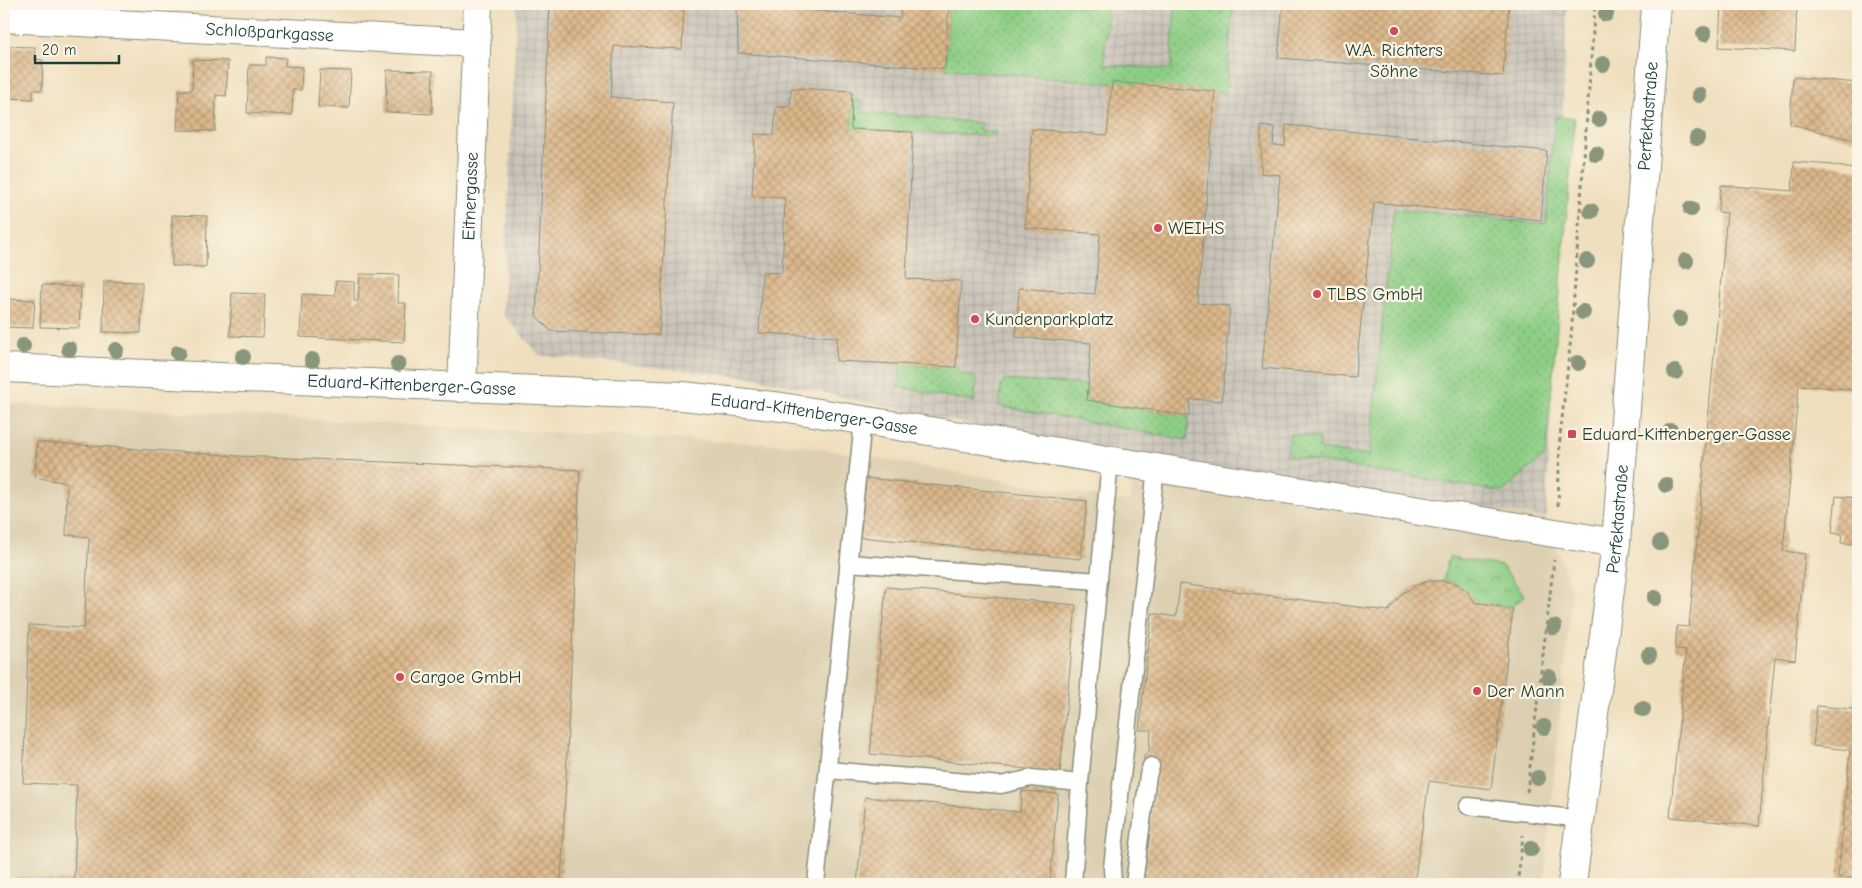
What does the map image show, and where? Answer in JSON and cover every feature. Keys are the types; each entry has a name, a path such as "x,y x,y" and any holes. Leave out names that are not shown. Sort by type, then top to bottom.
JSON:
{"street":[{"name":"Eitnergasse","path":"462,388 478,4"},
{"name":"Perfektastraße","path":"1572,884 1616,543 1656,4"},
{"name":"Schloßparkgasse","path":"4,18 476,43"},
{"name":"Eduard-Kittenberger-Gasse","path":"4,368 682,396 782,406 1616,543"}],"lane":[{"path":"816,884 863,420"},
{"path":"1073,884 1080,783 1110,461"},
{"path":"1113,884 1112,868 1156,468"},
{"path":"848,563 1099,581"},
{"path":"1134,884 1148,775 1151,766"},
{"path":"828,770 1001,785 1030,778 1080,783"},
{"path":"1468,806 1581,819"}],"path":[{"path":"1520,884 1518,878 1557,534 1560,436 1571,337 1595,4"}],"shaded area":[{"path":"517,4 1567,4 1546,517 1138,458 1119,457 756,378 539,355 503,314"},
{"path":"4,403 806,446 1129,502 1138,458 1546,517 1572,591 1544,884 4,884"}],"green space":[{"path":"949,4 1108,4 1104,65 1171,69 1175,4 1233,4 1226,93 945,69"},
{"path":"852,101 862,101 861,112 982,123 981,131 996,132 995,136 851,129"},
{"path":"1555,117 1575,118 1546,455 1502,492 1287,456 1290,434 1320,438 1320,449 1369,456 1394,209 1546,224"},
{"path":"900,364 956,367 959,373 975,377 977,381 974,402 898,387"},
{"path":"1004,380 1088,385 1087,400 1189,416 1187,440 999,406 1001,386"},
{"path":"1449,557 1502,566 1525,596 1510,608 1475,602 1458,584 1443,581"}],"building":[{"path":"398,4 434,4 434,7"},
{"path":"550,4 684,4 682,49 614,46 611,97 673,102 659,335 551,331 536,316"},
{"path":"737,4 900,18 901,4 949,4 945,69 738,53"},
{"name":"W.A. Richters Söhne","path":"1283,4 1509,4 1503,76 1278,58"},
{"path":"1721,4 1797,4 1795,51 1719,47"},
{"path":"4,46 35,47 34,59 43,60 42,90 33,90 33,99 4,98"},
{"path":"266,57 286,58 285,66 302,67 301,90 293,90 292,115 247,113 249,65 266,65"},
{"path":"193,60 228,61 226,96 216,95 215,131 177,130 179,90 192,90"},
{"path":"320,70 351,71 349,108 318,107"},
{"path":"387,70 433,71 432,114 386,112"},
{"path":"1793,77 1858,83 1858,141 1790,124"},
{"path":"1112,82 1215,91 1198,303 1230,306 1222,401 1190,399 1189,416 1087,400 1091,343 1016,337 1019,288 1095,294 1100,234 1025,228 1032,129 1107,135"},
{"path":"791,88 852,91 851,129 913,132 906,279 961,281 956,367 836,361 837,337 759,333 762,272 782,273 785,198 752,196 755,134 774,135 776,107 790,107"},
{"name":"TLBS GmbH","path":"1286,125 1547,151 1541,220 1374,202 1355,377 1262,368 1280,175 1261,173 1261,126 1275,128 1273,145 1285,146"},
{"path":"1794,162 1832,165 1858,170 1858,390 1799,385 1783,551 1805,554 1795,660 1775,657 1759,826 1670,817 1686,650 1675,649 1677,626 1689,627 1727,213 1718,212 1721,185 1792,191"},
{"path":"172,215 207,216 206,267 172,266"},
{"path":"360,274 399,275 398,303 406,303 404,342 300,337 302,294 335,296 336,281 354,282 354,301 358,301"},
{"path":"104,281 142,282 141,333 103,332"},
{"path":"42,285 81,287 79,328 40,327"},
{"path":"232,293 265,294 263,337 230,336"},
{"path":"4,299 35,300 33,328 4,327"},
{"name":"Cargoe GmbH","path":"37,442 238,456 580,470 561,884 17,884 18,877 74,881 77,785 23,783 29,625 84,628 89,537 66,535 67,483 35,477"},
{"path":"866,478 1087,501 1081,559 860,537"},
{"path":"1836,496 1858,498 1858,561 1853,561 1855,544 1841,543 1842,534 1832,533"},
{"name":"Der Mann","path":"1428,581 1458,584 1468,592 1475,602 1513,609 1491,789 1429,781 1414,884 1143,884 1157,773 1143,757 1149,751 1151,730 1139,730 1152,613 1176,617 1180,584 1388,611 1402,594 1414,586"},
{"path":"886,587 1076,605 1060,772 870,754"},
{"path":"1857,670 1858,879 1838,877 1850,750 1813,746 1817,706 1853,709"},
{"path":"1022,791 1058,794 1050,884 857,884 865,797 1020,812"}],"place":[{"name":"W.A. Richters Söhne","path":"1394,31"},
{"name":"WEIHS","path":"1158,228"},
{"name":"TLBS GmbH","path":"1317,294"},
{"name":"Kundenparkplatz","path":"975,319"},
{"name":"Eduard-Kittenberger-Gasse","path":"1572,434"},
{"name":"Cargoe GmbH","path":"400,677"},
{"name":"Der Mann","path":"1477,691"}]}
